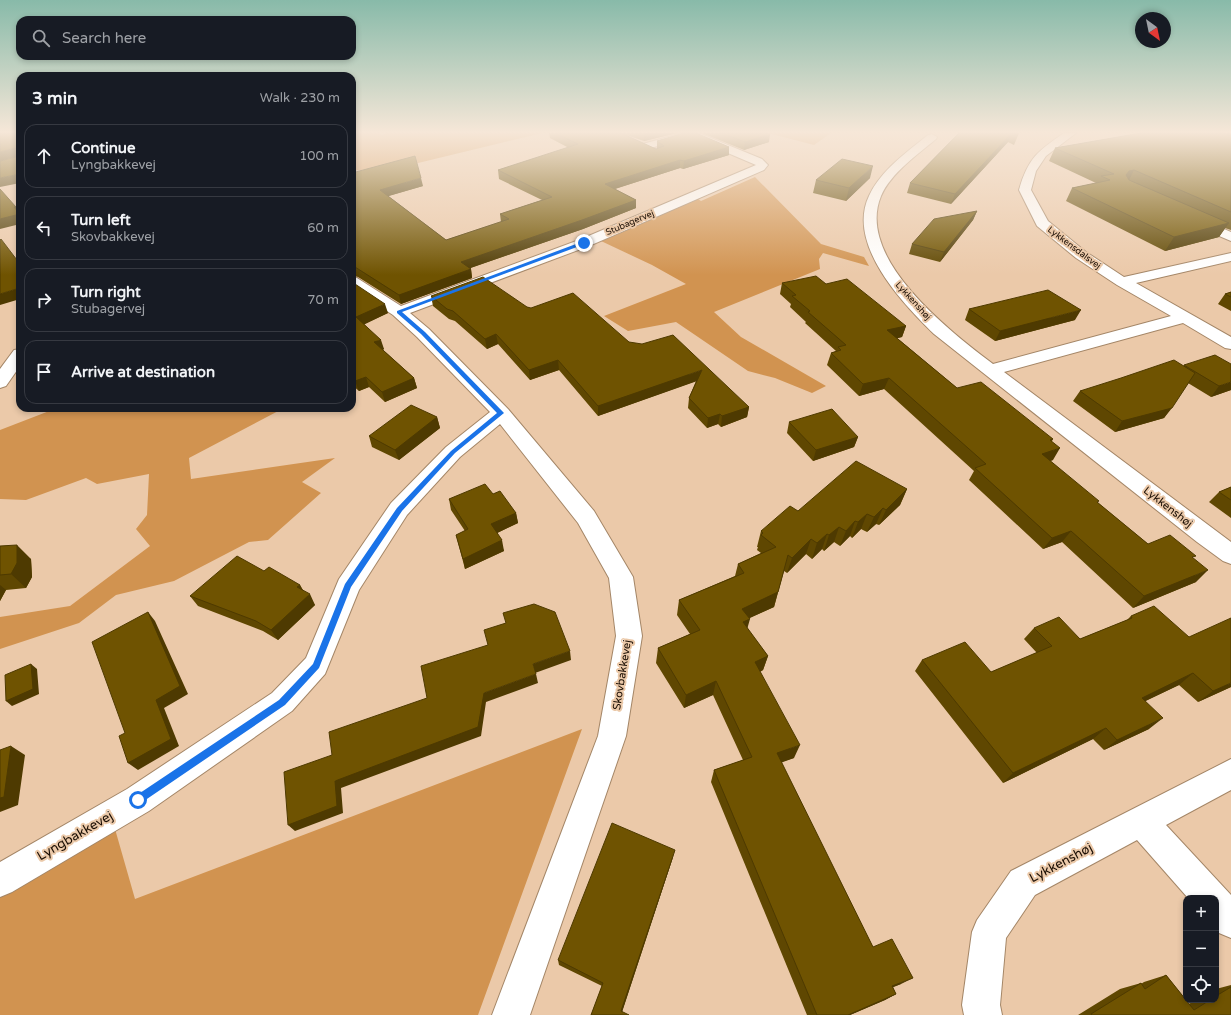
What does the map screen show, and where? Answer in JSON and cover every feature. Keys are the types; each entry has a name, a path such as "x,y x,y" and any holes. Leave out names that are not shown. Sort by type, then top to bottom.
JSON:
{"street":[{"name":"Stubagervej","path":"399,312 584,243 731,180"},
{"name":"Lykkenshøj","path":"887,180 880,188 872,203 871,221 874,244 884,264 898,286 917,307 947,337 1231,556"},
{"name":"Lykkensdalsvej","path":"1028,180 1025,190 1042,223 1081,255 1122,282 1231,344"},
{"path":"1182,214 1231,237"},
{"path":"1122,282 1231,257"},
{"name":"Skovbakkevej","path":"356,284 399,312 423,333 501,413 586,517 621,577 628,636 612,736 511,1015"},
{"path":"991,370 1183,318"},
{"path":"0,382 16,360"},
{"name":"Lyngbakkevej","path":"0,880 138,800 282,702 316,666 348,586 399,510 453,452 501,413"},
{"name":"Lykkenshøj","path":"984,1015 981,1005 988,932 1023,883 1231,774"},
{"path":"1141,821 1208,895"},
{"path":"1219,907 1231,921"}],"shaded area":[{"path":"747,180 758,180 821,244 864,257 869,266 823,253 819,259 820,269 714,312 741,337 826,386 812,393 775,378 748,371 676,322 628,331 604,316 686,284 652,265 601,241 698,199 701,201"},
{"path":"47,412 276,412 189,458 191,479 335,458 302,482 321,493 268,540 249,542 174,581 116,595 79,623 0,649 0,617 70,606 150,546 136,529 147,515 149,474 97,484 86,478 26,500 0,499 0,430"},
{"path":"582,729 478,1015 0,1015 0,892 115,829 135,899"}],"building":[{"path":"356,180 413,180 380,190 446,240 509,219 500,214 552,197 519,180 616,180 605,184 636,200 461,262 471,269 399,295 356,268"},
{"path":"818,180 857,180 849,188"},
{"path":"913,180 968,180 955,194 910,183"},
{"path":"1108,180 1130,180 1229,223 1174,237 1072,188"},
{"path":"1158,180 1231,180 1231,212"},
{"path":"0,189 16,207 14,207 16,209 16,215 0,219"},
{"path":"977,211 944,252 912,244 934,219"},
{"path":"1,239 16,259 16,289 0,294"},
{"path":"816,276 826,284 847,279 906,326 887,330 957,388 981,382 1053,439 1050,440 1060,448 1042,454 1148,544 1170,535 1196,556 1192,557 1208,570 1144,596 1071,531 1052,538 975,468 986,464 889,378 863,384 831,353 841,350 838,347 846,345 808,312 810,311 792,296 796,295 782,283"},
{"path":"483,277 527,307 531,308 573,293 629,342 642,344 673,335 749,407 722,416 720,414 708,418 689,398 702,370 598,406 558,360 529,370 496,334 485,339 453,311 447,309 431,296"},
{"path":"356,285 385,304 356,317"},
{"path":"1048,290 1081,310 1000,331 969,309"},
{"path":"1231,292 1231,297 1225,294"},
{"path":"356,317 381,340 374,342 414,378 382,392 366,377 356,381"},
{"path":"1215,355 1231,364 1231,382 1219,386 1184,365"},
{"path":"1174,360 1195,373 1172,408 1122,421 1080,391 1121,378"},
{"path":"411,405 437,417 395,450 369,436"},
{"path":"832,409 858,437 816,450 789,422"},
{"path":"856,461 907,489 886,510 883,508 874,517 867,514 858,522 855,521 846,531 839,527 829,535 827,534 817,543 811,539 792,558 788,555 778,592 742,609 750,619 743,622 768,656 755,662 800,745 777,753 873,947 892,939 913,978 892,986 896,994 848,1015 817,1015 714,770 752,757 716,681 686,695 658,648 700,630 679,600 744,573 738,564 776,547 761,535 763,533 761,531 790,506 798,511"},
{"path":"485,484 493,494 500,491 516,513 491,524 502,540 463,559 456,535 468,529 449,499"},
{"path":"1231,487 1231,500 1219,492"},
{"path":"17,545 17,563 11,574 0,575 0,546"},
{"path":"237,556 264,571 269,567 300,585 297,587 310,594 271,630 256,621 190,596"},
{"path":"534,604 555,612 570,651 533,664 536,674 484,693 478,727 335,781 337,806 288,825 284,772 332,755 329,732 427,698 421,666 488,645 484,630 506,623 503,613"},
{"path":"1154,606 1189,637 1231,618 1231,683 1213,691 1193,673 1142,698 1163,718 1117,740 1106,728 1013,773 922,660 965,642 991,672 1052,646 1034,628 1059,617 1080,639 1132,618 1131,616"},
{"path":"148,612 180,686 156,700 171,739 128,763 119,736 125,733 92,642"},
{"path":"31,664 33,689 6,701 5,675"},
{"path":"11,746 4,797 0,798 0,750"},
{"path":"612,823 675,850 621,1011 629,1015 591,1015 603,983 558,960"},
{"path":"1166,975 1183,996 1183,1003 1188,1003 1194,1010 1205,1003 1219,1003 1219,994 1231,987 1231,1015 1091,1014 1141,983 1145,989"}],"route":[{"path":"138,800 282,702 316,666 348,586 399,510 453,452 501,413 423,333 399,312 584,243"}]}
